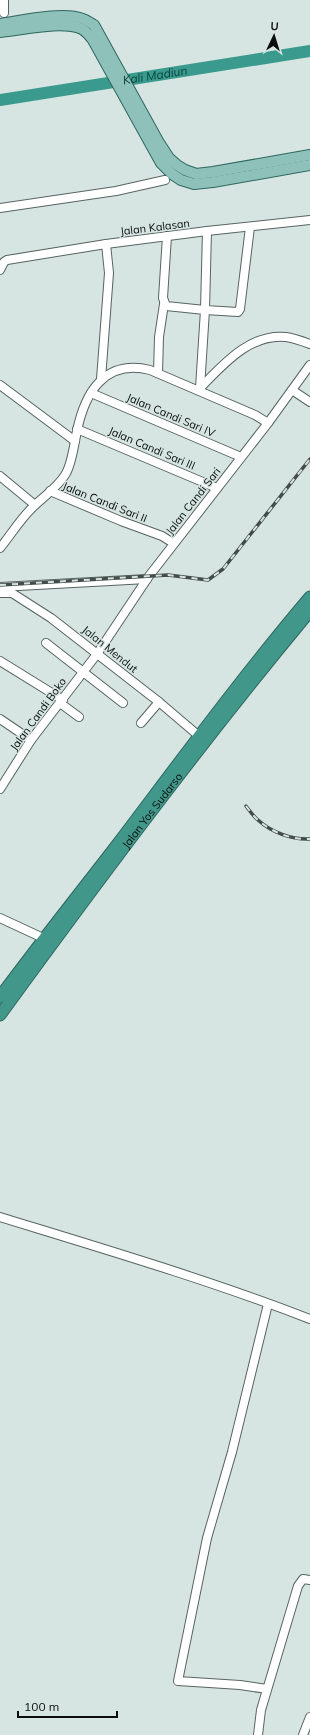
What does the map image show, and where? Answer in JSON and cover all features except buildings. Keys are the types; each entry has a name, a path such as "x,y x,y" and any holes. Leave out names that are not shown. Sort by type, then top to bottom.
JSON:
{"highway":[{"name":"Jalan Yos Sudarso","path":"0,1015 199,736 234,689 310,597"},
{"name":"Jalan Yos Sudarso","path":"0,997 43,938 102,871 310,611"}],"main road":[{"path":"0,24 53,17 71,17 83,19 94,25 98,40 154,142 161,163 172,174 181,180 194,184 213,182 310,165"},
{"path":"0,32 54,26 71,27 81,29 98,40"},
{"path":"154,142 177,165 196,174 310,155"}],"street":[{"path":"4,0 4,12"},
{"path":"0,208 116,190 165,180"},
{"name":"Jalan Kalasan","path":"2,266 8,260 106,244 310,220"},
{"path":"164,304 166,306 205,310 240,311 250,227"},
{"path":"199,389 205,310 207,231"},
{"path":"158,373 164,304 163,298 167,236"},
{"path":"101,379 109,273 106,244"},
{"path":"199,389 236,354 256,341 280,337 294,338 310,344"},
{"name":"Jalan Candi Sari","path":"97,654 173,543 268,423 310,365"},
{"path":"0,548 35,505 66,474 77,429 91,393 101,379 110,372 123,368 141,367 199,389 255,415 268,423"},
{"path":"0,385 75,441"},
{"path":"292,390 310,402"},
{"name":"Jalan Candi Sari IV","path":"91,393 241,457"},
{"name":"Jalan Candi Sari III","path":"77,429 217,488"},
{"path":"0,476 35,505"},
{"name":"Jalan Candi Sari II","path":"50,491 85,507 162,536 173,543"},
{"path":"0,593 13,589 147,579"},
{"path":"0,586 13,589"},
{"name":"Jalan Mendut","path":"13,589 159,702 199,736"},
{"path":"46,643 123,703"},
{"name":"Jalan Candi Boko","path":"1,784 31,740 97,654"},
{"path":"0,661 62,701 79,717"},
{"path":"141,723 159,702"},
{"path":"0,719 31,740"},
{"path":"0,918 43,938"},
{"path":"0,1216 310,1319"},
{"path":"267,1689 240,1685 178,1681 208,1538 232,1452 268,1304"},
{"path":"258,1735 261,1710 298,1586 303,1580 310,1580"},
{"path":"303,1735 310,1717"}],"waterway":[{"name":"Kali Madiun","path":"0,100 310,51"}],"railway":[{"path":"0,585 168,575 208,580 223,569 310,459"},
{"path":"246,806 256,818 275,832 289,837 310,839"}]}
